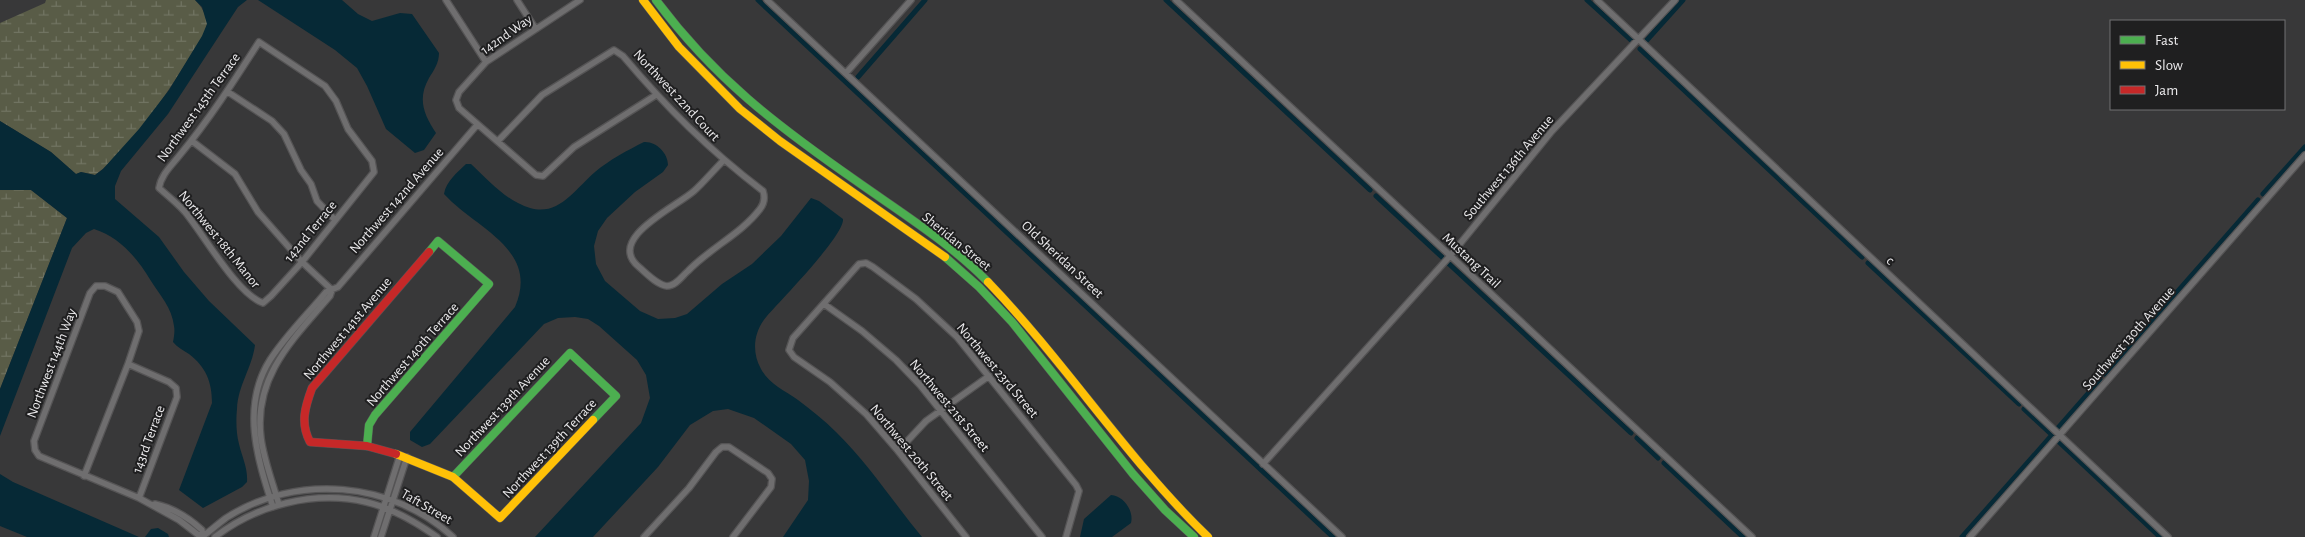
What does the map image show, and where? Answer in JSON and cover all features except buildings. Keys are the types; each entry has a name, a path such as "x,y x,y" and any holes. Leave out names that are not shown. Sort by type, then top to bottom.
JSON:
{"main road":[{"name":"Sheridan Street","path":"643,0 679,47 740,109 780,140 938,251 979,287 1012,322 1165,510 1197,535 1208,537"},
{"name":"Sheridan Street","path":"656,0 686,40 748,103 787,134 946,245 972,266 1019,317 1140,468 1197,535"},
{"name":"Northwest 141st Avenue","path":"367,446 310,442 304,433 304,408 312,388 438,241 489,284"},
{"name":"Northwest 140th Terrace","path":"367,446 369,425 375,415 489,284"},
{"name":"Northwest 139th Avenue","path":"453,477 570,353 616,396"},
{"name":"Northwest 139th Terrace","path":"453,477 500,518 616,396"},
{"path":"367,446 403,456 453,477"}],"street":[{"path":"446,0 486,62"},
{"path":"517,0 535,28"},
{"name":"142nd Way","path":"477,125 459,108 456,100 459,92 486,62 580,0"},
{"name":"Old Sheridan Street","path":"767,0 1342,537"},
{"path":"846,73 911,0"},
{"name":"Mustang Trail","path":"1176,0 1752,537"},
{"name":"c","path":"1597,0 2168,537"},
{"name":"Southwest 136th Avenue","path":"1263,464 1450,256 1552,131 1675,0"},
{"name":"Northwest 145th Terrace","path":"159,188 160,180 228,92 259,42 325,86 336,101 348,129 372,162 374,172"},
{"name":"Northwest 22nd Court","path":"498,141 524,111 542,95 614,50 623,56 684,125 723,160 763,191 765,198 762,208 739,231 702,257 676,283 666,286 656,282 632,261 628,252 630,243 651,220 694,191 723,160"},
{"path":"228,92 272,121 284,134 301,170 311,184 317,201 335,220"},
{"path":"477,125 536,175 543,176 574,147 656,95"},
{"name":"Northwest 142nd Avenue","path":"276,506 277,496 261,435 260,408 265,386 281,356 330,296 332,290 355,267 477,125"},
{"path":"192,141 236,174 258,212 302,262 332,290"},
{"name":"Southwest 130th Avenue","path":"1970,537 2305,155"},
{"name":"142nd Terrace","path":"263,303 302,262 374,172"},
{"name":"Northwest 18th Manor","path":"159,188 185,212 221,261 253,299 263,303"},
{"name":"Northwest 23rd Street","path":"824,304 860,264 866,263 916,299 957,336 1079,491 1066,537"},
{"name":"Northwest 144th Way","path":"84,476 39,456 35,450 34,441 90,293 96,286 105,286 118,292 137,322 139,331 128,364"},
{"name":"Northwest 142nd Avenue","path":"276,506 270,498 257,450 253,426 254,404 259,383 276,352 326,292 332,290"},
{"name":"Northwest 20th Street","path":"824,304 793,338 789,350 794,357 830,382 866,414 966,537"},
{"name":"Northwest 21st Street","path":"824,304 862,331 896,360 941,411 1042,537"},
{"path":"128,364 84,476 148,502 171,509 188,518 202,530 201,537"},
{"name":"143rd Terrace","path":"128,364 169,382 176,388 177,397 140,498"},
{"path":"898,451 926,421 989,376"},
{"path":"644,537 689,488 716,452 722,447 729,447 768,473 772,479 771,487 733,537"},
{"path":"374,537 382,508 403,456"},
{"path":"381,537 403,456"},
{"name":"Taft Street","path":"270,498 293,492 337,488 369,492 417,512 453,537"},
{"path":"201,537 226,518 270,498"},
{"name":"Taft Street","path":"276,506 316,499 335,498 366,502 414,521 437,537"},
{"path":"215,537 245,516 276,506"}],"green space":[{"path":"46,0 195,0 206,17 207,24 203,36 160,103 122,151 95,175 81,172 76,174 51,152 0,121 0,23 45,3"},
{"path":"0,190 31,190 67,218 0,389"}],"water":[{"path":"195,0 247,0 238,7 168,114 121,171 115,186 115,199 159,237 184,272 209,301 255,345 240,392 237,413 237,435 246,467 247,482 242,487 203,508 179,490 212,403 211,388 207,376 195,359 173,342 174,328 171,313 140,264 120,243 94,229 86,233 72,248 0,436 0,389 67,218 31,190 0,190 0,121 51,152 76,174 81,172 95,175 103,169 139,129 169,90 202,36 207,24 202,7"},
{"path":"258,0 342,0 358,14 372,21 400,13 412,14 439,53 437,63 423,93 425,113 436,133 424,150 415,153 386,129 357,68 335,50"},
{"path":"644,142 653,143 664,152 668,165 663,172 635,192 607,218 598,231 594,246 596,264 605,281 640,311 658,319 675,318 687,314 722,284 752,264 781,236 811,198 819,201 843,219 834,239 767,316 759,328 755,341 756,355 761,369 768,379 817,415 848,444 922,537 783,537 808,500 809,481 805,460 791,444 754,418 728,409 713,411 690,425 658,467 593,537 535,537 641,423 650,398 646,375 637,360 599,326 588,319 575,317 558,318 544,324 430,444 422,447 410,440 410,432 515,307 520,287 519,270 512,255 501,242 457,207 444,194 450,181 466,164 471,164 505,195 518,203 542,210 552,208 570,196 600,168"},
{"path":"0,474 13,482 139,537 27,537 0,526"},
{"path":"1111,495 1120,498 1127,505 1132,518 1131,523 1112,537 1080,537 1084,519"},
{"path":"158,528 168,534 169,537 145,537 151,529"}],"waterway":[{"path":"758,0 1333,537"},
{"path":"858,77 925,0"},
{"path":"1166,0 1370,190"},
{"path":"1587,0 1633,42"},
{"path":"1647,40 1683,0"},
{"path":"1640,49 1862,257"},
{"path":"2263,194 2305,147"},
{"path":"1376,196 1443,258"},
{"path":"2105,374 2258,200"},
{"path":"1448,263 1631,433"},
{"path":"1868,263 2019,404"},
{"path":"2058,428 2100,380"},
{"path":"1962,537 2052,435 2024,409"},
{"path":"1637,438 1658,458"},
{"path":"2059,442 2160,537"},
{"path":"1664,463 1743,537"}],"traffic: fast":[{"path":"656,0 700,53 748,99 826,160 924,228 973,267 988,282"},
{"path":"367,446 369,425 375,415 489,284 438,241 429,252"},
{"path":"945,257 979,287 1012,322 1133,474 1165,510 1194,537"},
{"path":"453,477 570,353 616,396 593,420"}],"traffic: slow":[{"path":"643,0 679,47 740,109 780,141 945,257"},
{"path":"988,282 1044,345 1150,476 1208,537"},
{"path":"396,454 453,477 500,518 593,420"}],"traffic: jam":[{"path":"396,454 367,446 310,442 304,422 306,408 312,388 429,252"}]}
